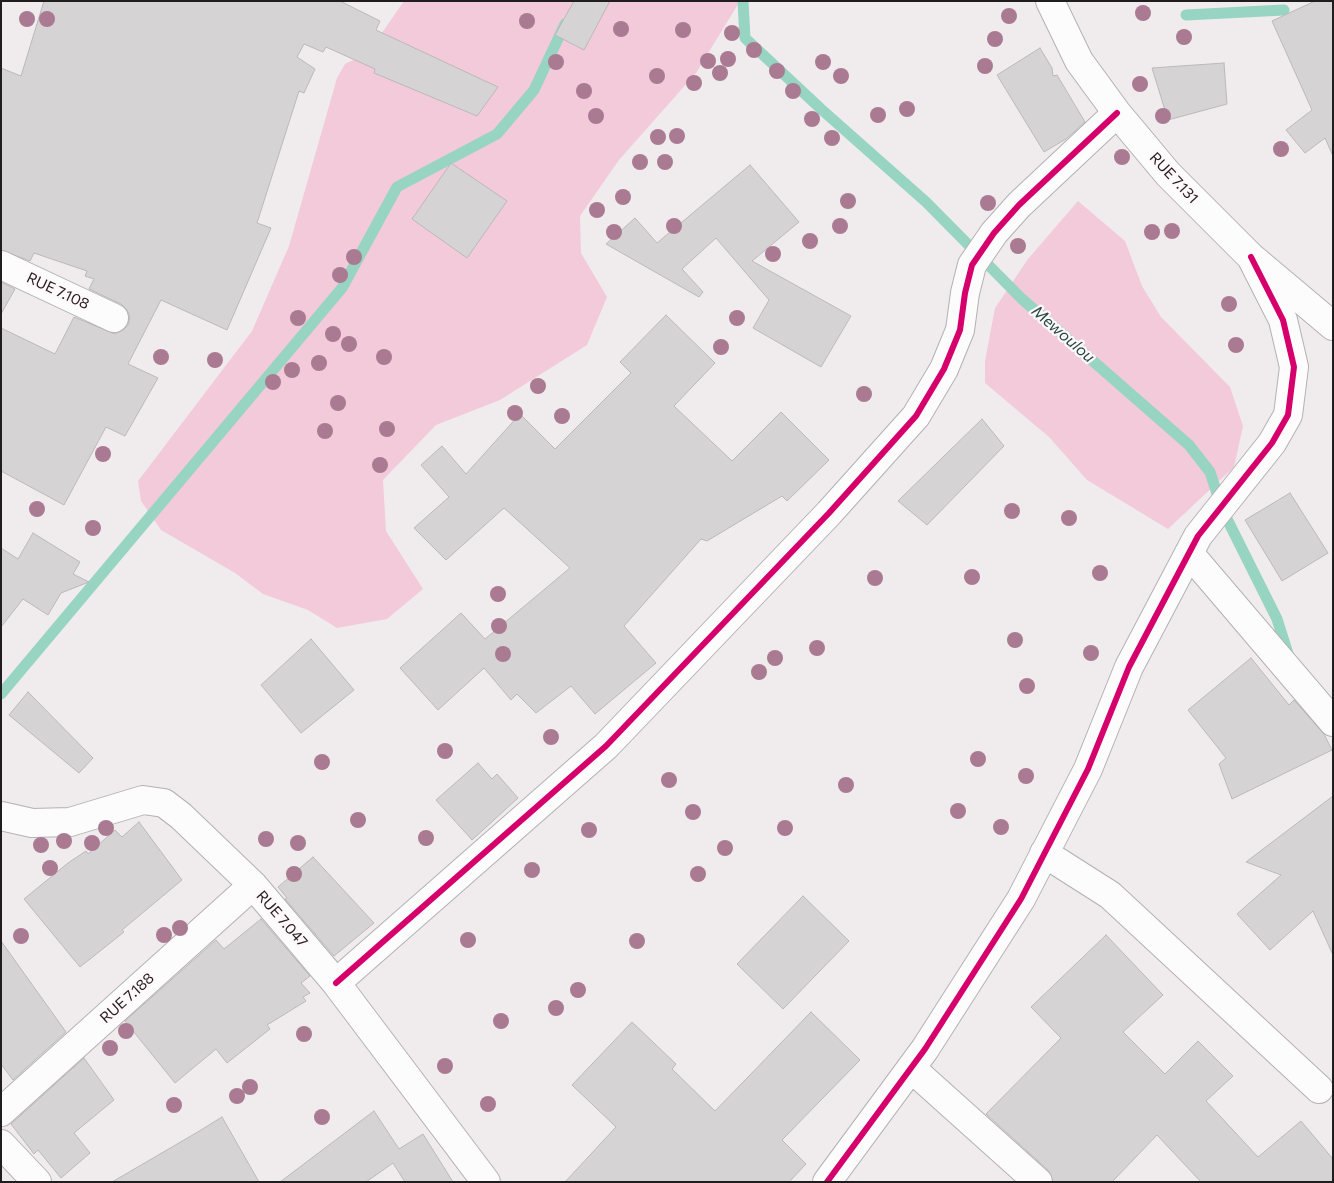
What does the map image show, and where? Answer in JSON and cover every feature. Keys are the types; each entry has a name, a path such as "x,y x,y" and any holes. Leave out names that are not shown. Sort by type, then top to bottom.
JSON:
{"street":[{"name":"RUE 7.131","path":"1050,1 1079,61 1117,113 1168,174 1251,257 1333,326"},
{"path":"336,983 606,746 829,513 916,416 939,376 960,330 965,293 972,265 994,233 1019,205 1117,113"},
{"path":"827,1182 925,1050 1021,899 1088,768 1129,667 1198,536 1272,443 1288,414 1294,367 1292,358 1283,320 1251,257"},
{"name":"RUE 7.108","path":"1,265 114,318"},
{"path":"1189,553 1333,722"},
{"name":"RUE 7.047","path":"1,816 32,823 70,822 142,800 164,803 181,816 253,885 336,983 486,1182"},
{"path":"1044,853 1110,895 1319,1089"},
{"name":"RUE 7.188","path":"1,1112 253,885"},
{"path":"911,1068 1038,1182"},
{"path":"1,1144 37,1182"}],"shaded area":[{"path":"404,1 740,1 696,73 619,160 580,216 581,253 607,297 587,345 500,400 436,425 383,480 386,531 423,589 387,619 337,628 308,610 263,594 235,573 161,530 141,501 138,481 252,331 289,246 337,78 345,64 368,53"},
{"path":"1078,201 1125,241 1142,286 1161,317 1230,387 1243,426 1234,467 1168,529 1087,480 1049,437 985,383 985,361 995,308 1028,259"}],"building":[{"path":"44,1 340,1 380,21 376,30 498,87 477,116 374,73 375,69 326,47 323,52 304,44 297,57 315,69 304,93 299,91 257,223 271,228 227,330 161,300 128,364 158,378 125,436 106,427 64,505 1,471 1,328 55,354 74,317 115,334 128,325 130,317 127,310 121,304 89,289 94,279 85,276 87,271 34,253 30,261 1,250 1,68 21,76"},
{"path":"574,1 610,1 584,50 555,35"},
{"path":"1315,1 1333,1 1333,156 1325,138 1305,153 1286,130 1312,110 1272,21"},
{"path":"1040,48 1052,68 1053,76 1057,75 1085,122 1066,139 1044,152 997,75"},
{"path":"1224,63 1227,104 1168,120 1152,68"},
{"path":"451,163 507,201 467,258 412,219"},
{"path":"750,165 799,222 752,261 851,316 821,367 753,328 769,300 716,238 682,269 703,292 699,297 606,244 635,218 657,243"},
{"path":"1,282 15,289 1,314"},
{"path":"666,315 715,363 674,406 732,461 781,412 829,460 787,501 782,496 707,541 701,539 624,626 656,663 595,714 571,686 536,713 517,694 511,700 484,668 438,710 400,668 461,613 485,639 570,568 504,508 446,560 414,528 449,497 421,465 442,446 466,474 520,414 555,449 631,373 620,362"},
{"path":"982,419 1004,446 927,525 898,501"},
{"path":"1290,493 1328,553 1282,581 1245,520"},
{"path":"33,533 80,562 73,574 89,582 61,593 48,615 23,599 1,627 1,548 18,559"},
{"path":"311,639 354,690 301,733 261,685"},
{"path":"1251,658 1289,705 1294,700 1324,734 1332,750 1232,799 1219,764 1226,758 1188,710"},
{"path":"28,692 93,758 79,773 9,715"},
{"path":"478,763 492,779 497,774 518,798 472,840 436,800"},
{"path":"1333,796 1333,955 1313,911 1270,950 1237,914 1281,875 1246,862"},
{"path":"139,822 182,880 122,930 124,932 80,967 24,899 68,863 86,851 88,854 115,830 122,837"},
{"path":"313,857 374,923 334,956 285,899 287,898 278,887"},
{"path":"803,896 849,941 783,1009 737,964"},
{"path":"261,919 310,976 301,983 310,993 303,997 306,1001 267,1025 270,1029 227,1063 216,1049 175,1083 125,1021 216,940 224,949"},
{"path":"1106,935 1163,995 1123,1032 1165,1074 1198,1041 1233,1076 1206,1101 1258,1157 1301,1121 1333,1159 1333,1182 1201,1182 1157,1135 1112,1182 1053,1182 1048,1170 986,1114 1061,1038 1031,1007"},
{"path":"1,941 66,1032 13,1080 1,1064"},
{"path":"811,1012 860,1060 782,1140 806,1164 789,1182 565,1182 616,1127 572,1085 632,1022 676,1064 672,1069 715,1111"},
{"path":"84,1058 114,1100 74,1133 90,1153 61,1178 38,1150 34,1154 11,1124"},
{"path":"374,1111 399,1149 423,1134 453,1182 405,1182 393,1163 366,1182 280,1182"},
{"path":"222,1117 259,1182 112,1182 196,1133"}],"waterway":[{"name":"Mewoulou","path":"743,1 745,38 821,109 926,202 1022,299 1189,445 1210,472 1222,509 1277,619 1289,657"},
{"path":"1186,15 1284,10"},
{"path":"1,694 342,288 397,187 497,134 534,90 565,24"}],"cycle path":[{"path":"336,983 606,746 829,513 916,416 944,369 960,330 965,293 972,265 994,233 1019,205 1117,113"},
{"path":"827,1182 925,1049 1021,899 1088,769 1129,667 1198,536 1272,443 1288,415 1294,367 1283,320 1251,257"}]}
